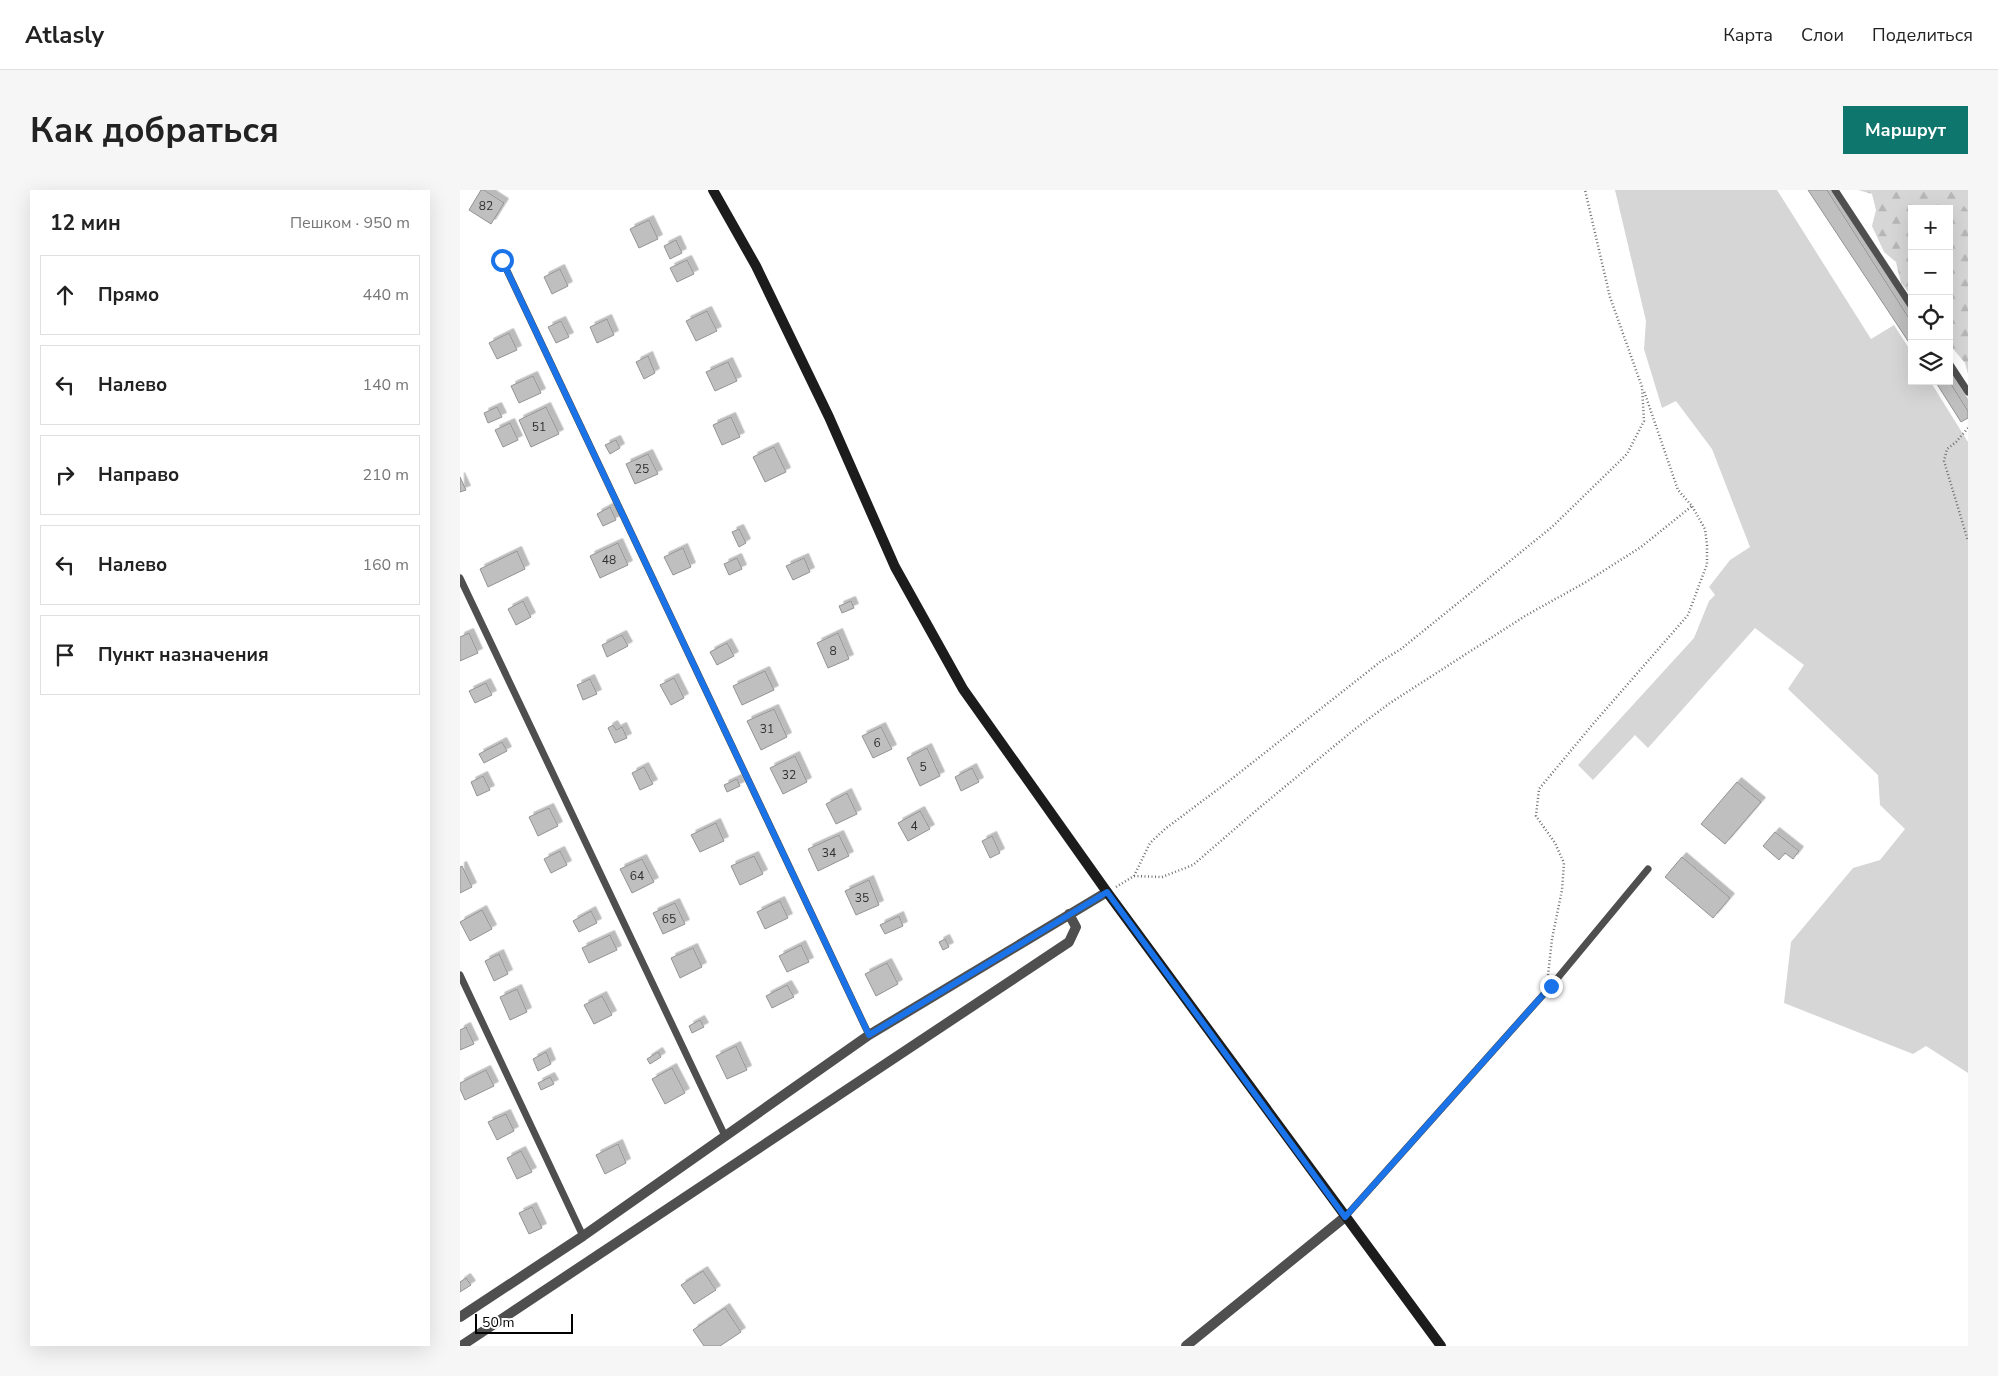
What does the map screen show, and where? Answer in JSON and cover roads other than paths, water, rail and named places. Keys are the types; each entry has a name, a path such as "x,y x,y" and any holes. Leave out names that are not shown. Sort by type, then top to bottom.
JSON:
{"street":[{"path":"713,190 756,266 816,390 895,567 964,689 1107,892 1442,1346"},
{"path":"460,1317 583,1236 869,1035 1107,892"},
{"path":"461,1346 1069,942 1076,927 1069,914"},
{"path":"1186,1346 1345,1217"}],"lane":[{"path":"1835,190 1908,301"},
{"path":"502,260 869,1035"},
{"path":"1953,369 1968,392"},
{"path":"460,578 725,1136"},
{"path":"1345,1217 1551,986 1648,869"},
{"path":"460,975 583,1236"}]}
